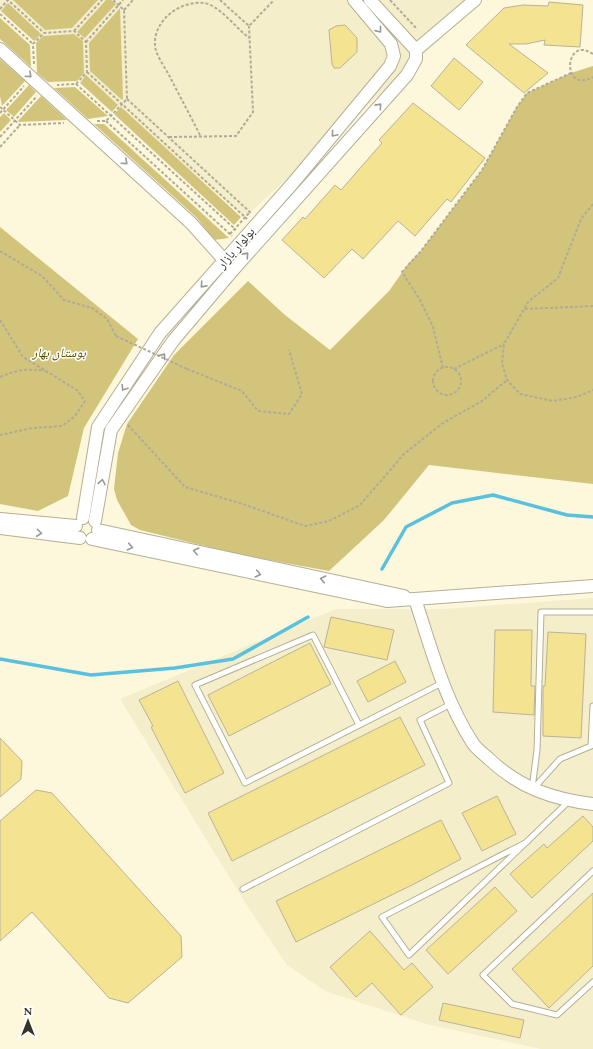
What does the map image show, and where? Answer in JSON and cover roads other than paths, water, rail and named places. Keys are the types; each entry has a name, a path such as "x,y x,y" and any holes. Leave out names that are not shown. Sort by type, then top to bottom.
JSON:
{"street":[{"name":"بولوار بازار","path":"79,527 98,427 160,333 225,261 390,66 394,56 391,44 354,0"},
{"path":"79,527 88,541 95,530 111,430 173,341 218,288 407,75 416,59 416,50 370,0"},
{"path":"416,50 475,0"},
{"path":"0,49 191,223 225,261"},
{"path":"0,528 79,527 89,518 95,530"},
{"path":"0,519 79,527"},
{"path":"95,530 415,599 593,586"},
{"path":"415,599 442,683 473,744 501,770 532,790 569,801 593,804"}],"lane":[{"path":"532,790 537,750 541,612 593,612"},
{"path":"359,725 313,635 195,685 245,783 442,683"},
{"path":"243,889 449,783 420,720 452,703"},
{"path":"532,790 560,759 591,746 593,706"},
{"path":"528,842 382,917 409,955 528,842 569,801"},
{"path":"593,871 483,975 512,1004 557,1015 593,982"}],"waterway":[{"path":"382,569 406,527 452,503 493,495 567,515 593,517"},
{"path":"0,659 91,675 175,668 233,659 308,617"}],"park label":[{"name":"بوستان بهار","path":"59,353"}]}
